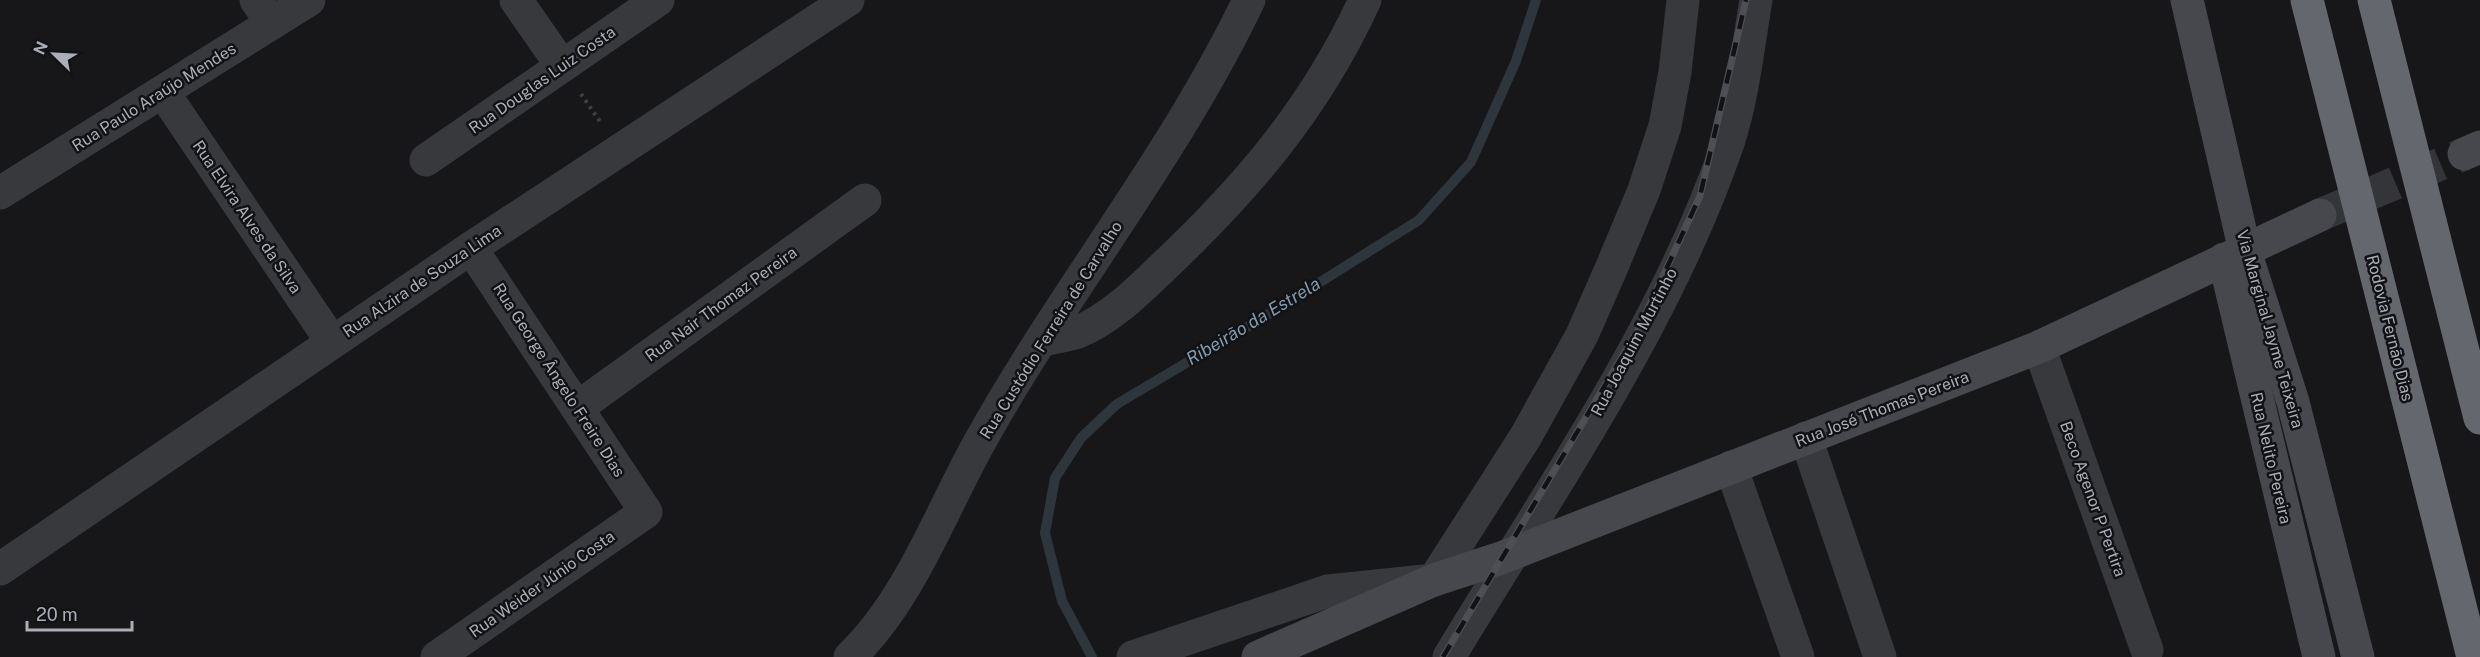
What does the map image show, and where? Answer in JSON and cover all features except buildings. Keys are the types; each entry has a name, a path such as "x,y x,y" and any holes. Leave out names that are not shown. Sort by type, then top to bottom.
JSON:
{"highway":[{"name":"Rodovia Fernão Dias","path":"2307,0 2473,657"},
{"path":"2374,0 2480,418"}],"street":[{"name":"Rua Paulo Araújo Mendes","path":"0,193 163,92 264,12 309,0"},
{"path":"516,0 562,66"},
{"name":"Rua Douglas Luiz Costa","path":"426,160 658,0"},
{"name":"Rua Alzira de Souza Lima","path":"0,569 471,248 848,0"},
{"name":"Rua Custódio Ferreira de Carvalho","path":"866,651 943,516 978,445 1224,51 1248,0"},
{"path":"1042,340 1079,332 1108,314 1148,281 1239,192 1291,129 1323,82 1365,0"},
{"path":"1434,580 1526,436 1582,335 1611,269 1644,190 1665,126 1675,72 1683,0"},
{"name":"Rua Joaquim Murtinho","path":"1449,657 1628,361 1710,190 1729,140 1746,65 1756,0"},
{"name":"Via Marginal Jayme Teixeira","path":"2187,0 2235,255 2293,402 2358,657"},
{"name":"Rua Elvira Alves da Silva","path":"163,92 332,342"},
{"name":"Rua Nair Thomaz Pereira","path":"577,408 865,200"},
{"name":"Rua José Thomas Pereira","path":"1258,657 1434,580 2039,348 2320,215"},
{"name":"Rua George Ângelo Freire Dias","path":"471,248 646,512"},
{"name":"Rua Nelito Pereira","path":"2235,255 2319,657"},
{"name":"Beco Agenor P Pertira","path":"2039,348 2147,650"},
{"path":"1806,438 1880,657"},
{"path":"1731,467 1797,657"},
{"name":"Rua Weider Júnio Costa","path":"437,657 646,512"},
{"name":"Rua José Thomas Pereira","path":"1132,657 1328,591 1434,580"}],"path":[{"path":"562,66 620,151"}],"waterway":[{"name":"Ribeirão da Estrela","path":"1092,657 1062,601 1045,533 1055,478 1081,438 1117,404 1279,308 1419,220 1471,162 1516,61 1536,0"}],"tunnel":[{"path":"2320,215 2464,154"}],"railway":[{"path":"1443,657 1638,330 1700,196 1746,0"}]}
